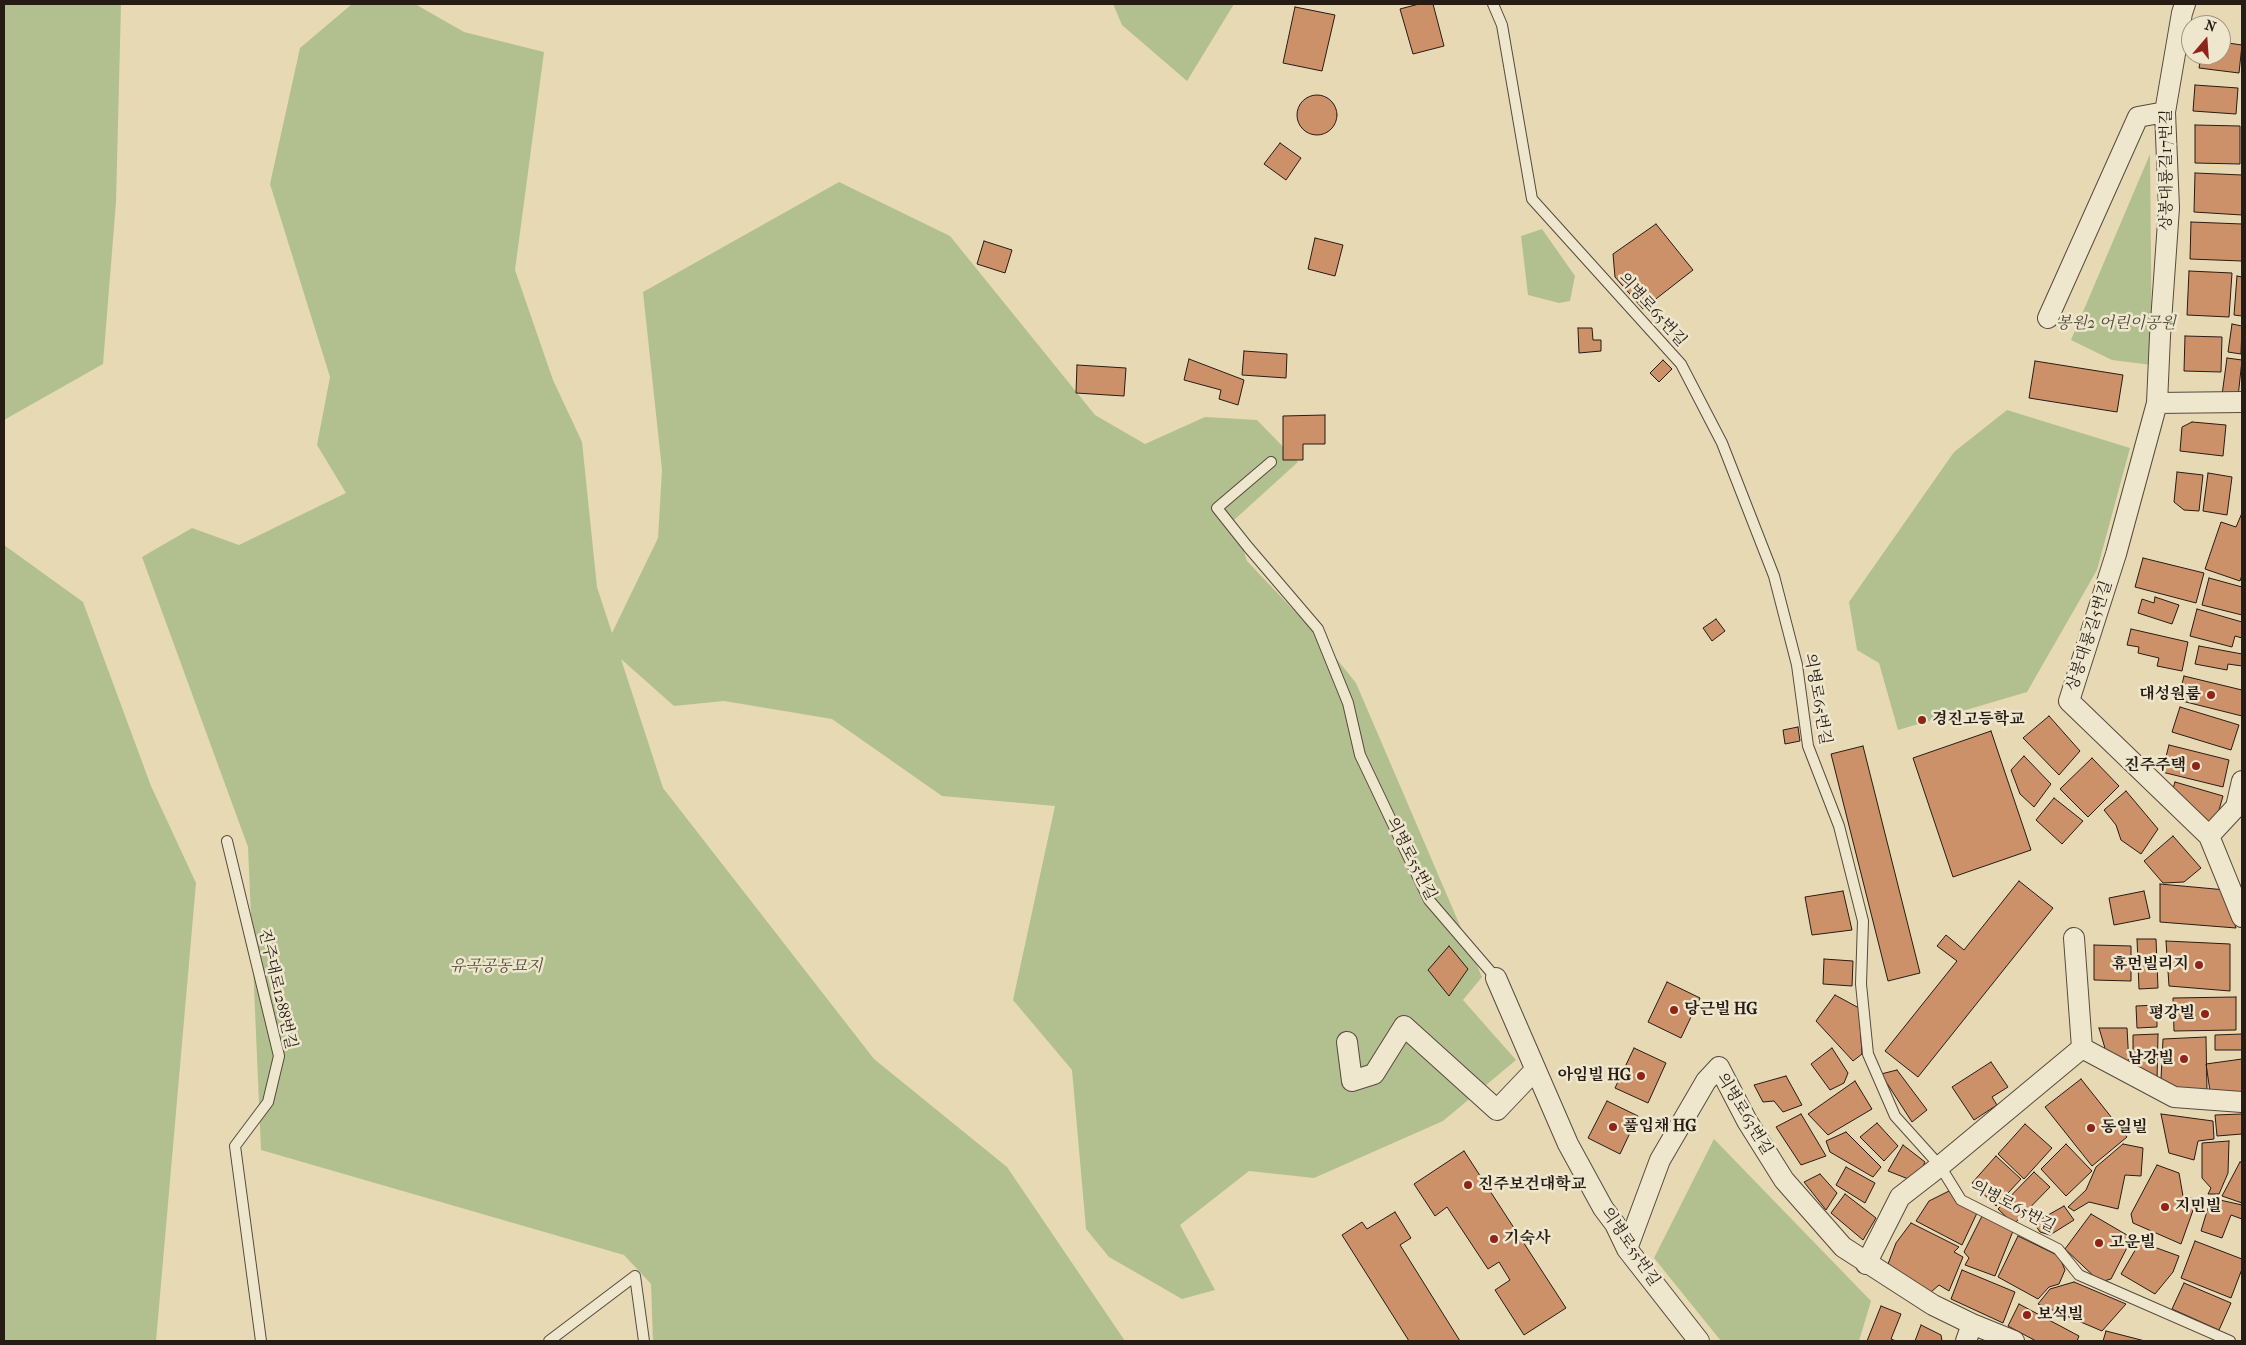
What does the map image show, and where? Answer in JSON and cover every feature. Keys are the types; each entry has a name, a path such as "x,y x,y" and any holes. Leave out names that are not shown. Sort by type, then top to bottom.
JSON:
{"street":[{"name":"상봉대룡길17번길","path":"2157,403 2169,208 2165,112 2182,14 2186,4"},
{"path":"2048,318 2138,117 2165,112"},
{"path":"2157,403 2242,402"},
{"name":"상봉대룡길5번길","path":"2157,403 2116,554 2069,701 2209,836"},
{"path":"2242,781 2239,807 2209,836 2242,917"},
{"path":"2074,938 2082,1048"},
{"name":"의병로55번길","path":"1496,978 1568,1144 1603,1208 1615,1224 1627,1249 1699,1341"},
{"path":"1347,1042 1352,1081 1374,1074 1404,1026 1497,1110 1535,1070"},
{"path":"1866,1264 1900,1197 2082,1048"},
{"path":"2082,1048 2174,1097 2242,1102"},
{"name":"의병로63번길","path":"1627,1249 1660,1160 1706,1081 1719,1067 1747,1121 1784,1180 1843,1247 1866,1264 1933,1304 1969,1333 2014,1341"}],"lane":[{"name":"의병로65번길","path":"1493,4 1502,25 1532,199 1681,364 1722,443 1774,576 1797,665 1808,746 1839,826 1863,921 1861,984 1868,1054 1895,1116 1940,1166 1961,1200 2058,1249 2079,1275 2230,1341"},
{"name":"의병로55번길","path":"1271,462 1217,508 1318,629 1348,703 1360,755 1429,900 1496,978"},
{"name":"진주대로1288번길","path":"227,842 279,1056 268,1102 235,1146 261,1341"},
{"path":"549,1341 635,1276 644,1341"}],"green space":[{"path":"4,4 122,4 116,202 103,364 4,420"},
{"name":"유곡공동묘지","path":"352,4 415,4 464,32 544,52 515,270 553,380 582,442 597,587 612,633 658,538 662,470 643,292 839,182 950,236 1095,415 1145,444 1205,417 1257,420 1298,462 1234,520 1247,561 1320,638 1356,683 1482,977 1463,1000 1516,1060 1443,1121 1314,1178 1249,1171 1180,1225 1215,1290 1182,1299 1109,1257 1086,1229 1072,1070 1013,1000 1055,806 942,796 832,719 724,701 674,706 621,659 663,788 874,1059 1007,1167 1125,1341 653,1341 651,1284 624,1255 261,1150 248,847 142,557 192,528 239,545 346,493 317,445 330,377 270,184 300,48"},
{"path":"1113,4 1234,4 1187,81 1122,25"},
{"name":"봉원2 어린이공원","path":"2150,154 2152,365 2112,360 2071,340"},
{"path":"1542,229 1575,276 1570,301 1559,303 1528,295 1521,236"},
{"path":"2007,410 2130,448 2097,570 2027,692 1898,730 1879,663 1857,650 1849,602 1954,452"},
{"path":"4,545 83,602 151,786 196,883 156,1341 4,1341"},
{"path":"1714,1139 1871,1301 1859,1341 1721,1341 1654,1258"}],"building":[{"path":"1419,4 1433,4 1444,46 1413,54 1400,9"},
{"path":"1295,7 1335,15 1322,71 1283,63"},
{"path":"2231,43 2242,45 2239,73 2199,68 2199,65 2231,65"},
{"path":"2195,85 2238,88 2236,114 2193,111"},
{"path":"1321,95 1328,98 1334,104 1337,115 1336,123 1328,132 1321,135 1313,135 1306,132 1298,123 1297,111 1300,104 1309,96"},
{"path":"2195,125 2240,126 2240,164 2195,163"},
{"path":"1280,143 1301,158 1286,180 1264,164"},
{"path":"2195,173 2242,175 2242,215 2194,212"},
{"path":"2191,222 2242,224 2242,261 2190,259"},
{"path":"1656,224 1693,270 1643,309 1615,277 1613,254"},
{"path":"1315,238 1343,245 1335,276 1308,269"},
{"path":"984,241 1012,250 1005,273 977,264"},
{"path":"2189,271 2232,273 2229,317 2187,315"},
{"path":"2237,276 2242,277 2242,316 2234,315"},
{"path":"2232,324 2242,326 2241,354 2228,352"},
{"path":"1578,328 1592,328 1593,340 1601,340 1601,351 1579,353"},
{"path":"2185,336 2222,337 2221,372 2184,371"},
{"path":"1244,351 1287,354 1286,378 1242,375"},
{"path":"2227,358 2242,360 2238,397 2222,395"},
{"path":"1189,359 1244,380 1238,405 1219,399 1221,390 1184,380"},
{"path":"1663,360 1672,369 1659,382 1650,373"},
{"path":"2035,361 2123,375 2117,412 2029,398"},
{"path":"1077,365 1126,368 1124,396 1076,393"},
{"path":"1325,415 1325,444 1303,444 1303,460 1283,460 1283,416"},
{"path":"2192,422 2226,425 2223,456 2180,451 2182,427"},
{"path":"2177,472 2203,475 2199,511 2184,510 2174,502"},
{"path":"2208,473 2232,477 2227,515 2203,511"},
{"path":"2242,513 2242,575 2240,581 2205,569 2221,522 2236,527"},
{"path":"2143,558 2204,573 2196,603 2135,587"},
{"path":"2209,578 2242,587 2242,615 2202,605"},
{"path":"2155,597 2179,605 2172,624 2138,613 2142,599 2154,603"},
{"path":"2197,609 2242,622 2242,638 2235,636 2232,647 2190,636"},
{"path":"1716,619 1725,631 1712,641 1703,628"},
{"path":"2131,629 2188,642 2182,671 2157,666 2159,658 2138,653 2139,647 2127,645"},
{"path":"2199,646 2242,654 2242,666 2228,664 2227,670 2195,664"},
{"name":"대성원룸","path":"2184,676 2242,690 2242,716 2178,700"},
{"path":"2180,707 2239,725 2231,750 2172,732"},
{"path":"2049,716 2080,751 2059,775 2023,738"},
{"path":"1798,727 1800,741 1785,744 1783,730"},
{"path":"1991,731 2031,850 1953,877 1913,758"},
{"name":"진주주택","path":"2169,745 2229,760 2223,787 2162,772"},
{"path":"1863,746 1920,973 1888,981 1831,754"},
{"path":"2024,756 2051,784 2034,807 2020,794 2011,770"},
{"path":"2092,758 2119,786 2088,817 2060,789"},
{"path":"2175,782 2223,796 2217,817 2207,828 2171,795"},
{"path":"2126,791 2158,829 2141,854 2121,840 2116,825 2104,810"},
{"path":"2054,798 2083,821 2062,844 2036,820"},
{"path":"2173,836 2201,868 2184,882 2163,883 2144,861"},
{"path":"2019,881 2053,908 1918,1077 1885,1051 1957,961 1937,946 1946,935 1964,950"},
{"path":"2160,884 2226,890 2236,928 2160,922"},
{"path":"1843,891 1852,930 1812,935 1805,897"},
{"path":"2144,891 2150,918 2114,925 2109,898"},
{"path":"2137,939 2156,939 2158,988 2139,989"},
{"name":"휴먼빌리지","path":"2166,941 2230,944 2230,991 2169,986"},
{"path":"2094,945 2131,946 2131,981 2094,980"},
{"path":"1449,946 1468,969 1449,996 1428,970"},
{"path":"1824,959 1853,961 1852,986 1823,984"},
{"name":"당근빌 HG","path":"1667,982 1700,998 1681,1038 1648,1022"},
{"path":"1835,995 1859,1008 1862,1054 1853,1061 1816,1021"},
{"name":"평강빌","path":"2236,997 2236,1030 2174,1031 2173,998"},
{"path":"2157,1005 2157,1027 2137,1028 2136,1006"},
{"path":"2099,1028 2127,1028 2129,1064 2107,1055"},
{"path":"2158,1034 2157,1082 2133,1069 2133,1035"},
{"path":"2242,1034 2242,1050 2215,1050 2215,1035"},
{"name":"남강빌","path":"2206,1037 2207,1092 2184,1093 2161,1079 2163,1039"},
{"name":"아임빌 HG","path":"1634,1048 1666,1063 1648,1103 1615,1088"},
{"path":"1832,1048 1848,1073 1844,1083 1830,1090 1811,1064"},
{"path":"2242,1059 2242,1093 2211,1098 2206,1064"},
{"path":"1991,1062 2008,1087 1992,1097 1997,1105 1974,1120 1952,1087"},
{"path":"1897,1070 1927,1110 1912,1122 1881,1074"},
{"path":"1786,1076 1802,1105 1783,1112 1774,1101 1763,1102 1754,1085"},
{"name":"동일빌","path":"2081,1079 2127,1137 2092,1166 2045,1107"},
{"path":"1855,1081 1872,1109 1828,1135 1808,1114"},
{"name":"풀입채 HG","path":"1607,1101 1638,1116 1620,1154 1588,1138"},
{"path":"1801,1114 1826,1156 1801,1165 1776,1127"},
{"path":"2161,1114 2213,1121 2214,1139 2198,1141 2194,1160 2169,1153"},
{"path":"2242,1114 2242,1134 2217,1136 2215,1115"},
{"path":"1877,1123 1898,1146 1884,1161 1860,1137"},
{"path":"2025,1124 2052,1148 2024,1179 1998,1154"},
{"path":"1846,1132 1881,1167 1873,1177 1830,1152 1826,1141"},
{"path":"2229,1141 2228,1173 2219,1194 2208,1194 2211,1188 2202,1178 2202,1143"},
{"path":"2066,1144 2092,1171 2066,1196 2041,1169"},
{"path":"2123,1144 2143,1148 2141,1176 2125,1175 2118,1209 2089,1202 2074,1211 2068,1207 2086,1190 2096,1167"},
{"path":"1903,1145 1925,1162 1916,1182 1888,1171"},
{"name":"기숙사","path":"1464,1151 1566,1308 1524,1335 1495,1290 1510,1280 1499,1262 1488,1269 1447,1207 1435,1216 1414,1184"},
{"path":"1996,1156 2021,1179 1996,1206 1972,1183"},
{"path":"2240,1162 2242,1163 2242,1203 2222,1196"},
{"name":"지민빌","path":"2157,1165 2179,1173 2183,1196 2197,1199 2181,1244 2133,1223 2131,1214"},
{"path":"1846,1167 1875,1183 1865,1203 1836,1185"},
{"path":"2034,1172 2050,1187 2014,1224 1998,1209"},
{"path":"1820,1174 1837,1193 1826,1210 1804,1182"},
{"path":"1949,1191 1956,1200 1977,1213 1962,1245 1916,1221 1929,1201"},
{"path":"1845,1194 1876,1218 1863,1240 1831,1213"},
{"path":"2211,1198 2242,1205 2242,1219 2231,1215 2222,1238 2201,1231"},
{"path":"2064,1206 2074,1220 2050,1235 2040,1232 2034,1223"},
{"path":"1395,1212 1411,1238 1400,1245 1460,1341 1409,1341 1342,1235 1362,1222 1367,1229"},
{"name":"고운빌","path":"2091,1214 2132,1238 2111,1279 2100,1282 2065,1249"},
{"path":"1982,1216 2013,1231 1995,1276 1965,1265 1969,1258 1964,1252"},
{"path":"1911,1223 1959,1247 1954,1252 1963,1257 1949,1291 1939,1285 1931,1292 1888,1264 1896,1243"},
{"path":"2018,1236 2059,1256 2065,1270 2059,1284 2049,1287 2038,1299 1998,1277"},
{"path":"2195,1241 2242,1259 2242,1269 2231,1298 2181,1278"},
{"path":"2140,1242 2179,1256 2173,1272 2155,1294 2121,1274"},
{"path":"1962,1270 2015,1292 2003,1323 1951,1299"},
{"path":"2074,1282 2126,1304 2102,1331 2038,1304 2050,1289"},
{"path":"2184,1283 2231,1303 2219,1330 2172,1309"},
{"name":"보석빌","path":"2019,1304 2079,1336 2077,1341 2036,1341 2008,1326"},
{"path":"1881,1306 1901,1314 1891,1339 1896,1341 1867,1341"},
{"path":"1921,1325 1941,1335 1942,1341 1915,1341"},
{"path":"2106,1331 2145,1341 2103,1341"}],"place":[{"name":"대성원룸","path":"2211,695"},
{"name":"경진고등학교","path":"1922,720"},
{"name":"진주주택","path":"2196,766"},
{"name":"휴먼빌리지","path":"2199,965"},
{"name":"당근빌 HG","path":"1674,1010"},
{"name":"평강빌","path":"2205,1014"},
{"name":"남강빌","path":"2184,1059"},
{"name":"아임빌 HG","path":"1641,1076"},
{"name":"풀입채 HG","path":"1613,1127"},
{"name":"동일빌","path":"2091,1128"},
{"name":"진주보건대학교","path":"1468,1185"},
{"name":"지민빌","path":"2165,1207"},
{"name":"기숙사","path":"1494,1239"},
{"name":"고운빌","path":"2099,1243"},
{"name":"보석빌","path":"2027,1315"}]}
